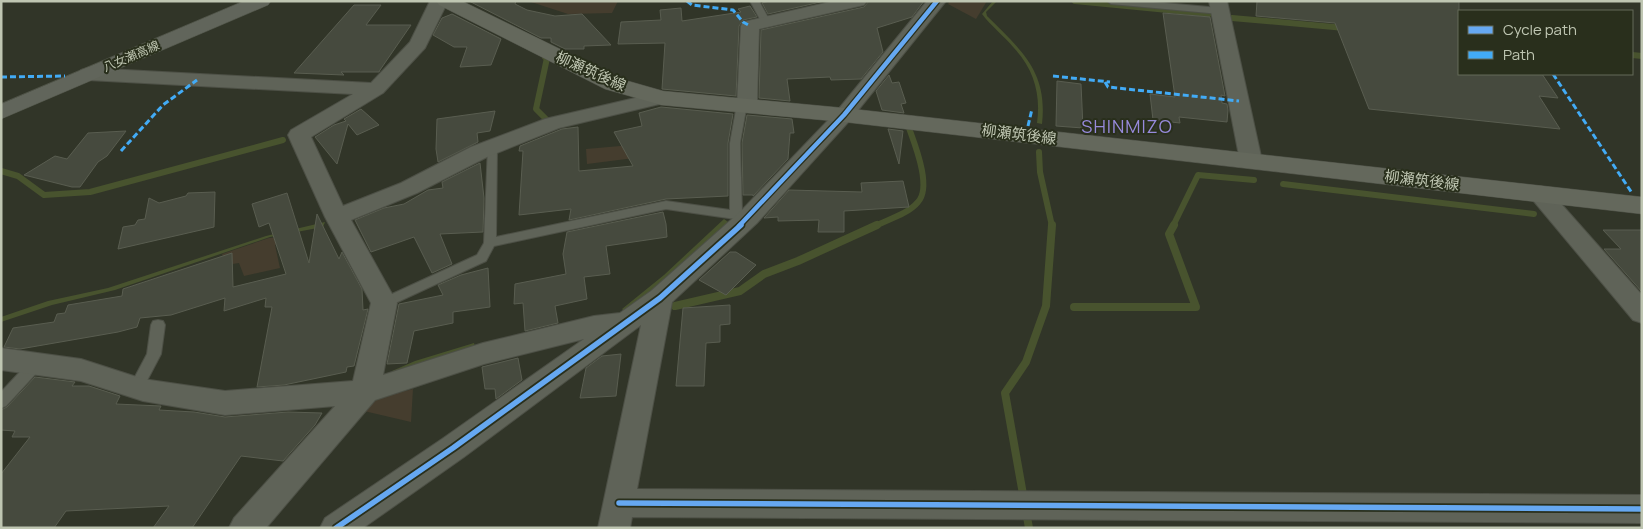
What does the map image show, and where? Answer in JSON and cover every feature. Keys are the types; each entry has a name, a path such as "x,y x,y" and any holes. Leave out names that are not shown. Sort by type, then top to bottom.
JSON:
{"main road":[{"name":"八女瀬高線","path":"1,112 261,1"},
{"name":"柳瀬筑後線","path":"446,1 613,84 661,98 844,114 1642,206"}],"street":[{"path":"245,528 365,392 384,303 337,217 299,136 376,89 418,44 440,1"},
{"path":"744,105 750,26 858,1"},
{"path":"336,528 453,448 660,298 844,114 937,1"},
{"path":"1219,6 1251,161"},
{"path":"88,74 376,89"},
{"path":"337,217 409,188 492,147 552,123 661,98"},
{"path":"1540,194 1642,314"},
{"path":"660,298 617,515 1642,509"},
{"path":"1,359 81,370 136,388 225,403 365,392 483,354 594,326 626,322"}],"lane":[{"path":"754,1 766,21"},
{"path":"1111,1 1219,6"},
{"path":"490,243 666,205 742,216 735,143 744,105"},
{"path":"384,303 482,258 490,243 492,147"},
{"path":"136,388 154,354 158,325"},
{"path":"1,402 36,364"}],"shaded area":[{"path":"528,1 618,1 612,13 568,14"},
{"path":"950,1 987,1 976,19 948,4"},
{"path":"993,1 997,1 986,12 987,16 1021,51 1030,63 1036,76 1041,90 1043,106 1042,124 1037,123 1037,93 1027,65 982,14"},
{"path":"643,144 650,156 587,164 586,149"},
{"path":"724,219 728,222 670,278 625,312 622,309 664,275"},
{"path":"325,222 323,227 270,237 115,290 52,305 1,322 1,317 48,301 108,288 266,236"},
{"path":"281,237 282,241 275,245 280,268 244,276 239,263 226,265 222,254 269,238"},
{"path":"474,343 475,347 396,375 392,371 415,361"},
{"path":"413,389 411,422 364,411 377,398"}],"building":[{"path":"469,1 516,1 515,4 527,10 555,16 582,14 611,45 584,46 584,49 565,49 551,42 551,38 541,38"},
{"path":"770,1 825,1 768,14 762,3"},
{"path":"869,1 924,1 912,17 877,28 883,52 861,79 831,80 830,77 787,79 790,101 759,98 761,30 864,7"},
{"path":"1257,1 1459,1 1458,75 1543,75 1558,98 1539,96 1560,129 1369,109 1335,23 1256,16"},
{"path":"354,5 381,5 366,25 411,25 379,72 341,72 344,75 294,73"},
{"path":"750,6 757,17 743,20 739,26 736,96 662,89 665,43 618,44 621,22 661,20 660,10 681,8 682,21 741,12 738,9"},
{"path":"1163,13 1210,17 1225,96 1221,95 1222,103 1227,104 1228,110 1227,122 1179,117 1180,123 1153,120 1150,94 1175,97"},
{"path":"452,14 501,39 491,65 460,67 467,47 454,47 433,35 442,18"},
{"path":"889,75 892,83 899,82 906,103 901,104 904,113 882,110 876,91"},
{"path":"1057,81 1081,84 1083,128 1056,126"},
{"path":"661,107 733,114 728,143 728,196 666,199 569,220 571,209 519,215 523,151 519,151 520,146 562,129 578,127 579,171 633,166 614,132 642,126 639,113"},
{"path":"361,109 379,125 357,135 348,124 337,164 315,137 334,125 346,121 344,119"},
{"path":"495,111 490,131 477,133 478,142 438,162 436,149 437,119"},
{"path":"747,115 792,119 794,133 790,133 788,159 753,196 743,195 742,143"},
{"path":"888,129 903,131 899,164"},
{"path":"126,131 107,156 98,162 80,187 72,187 24,175 55,156 67,159 88,133"},
{"path":"480,163 484,198 483,232 440,234 452,264 432,273 414,237 371,252 355,220 384,208 404,204 428,190 443,188 442,182"},
{"path":"903,181 909,207 844,211 844,232 818,232 819,220 778,221 778,217 764,218 789,190 862,192 861,183"},
{"path":"215,192 214,227 118,249 123,227 135,225 138,220 145,219 149,198 159,203 186,196 188,193"},
{"path":"287,193 309,263 317,214 339,259 342,252 362,289 363,310 368,309 354,366 347,367 346,372 284,385 257,387 272,307 265,307 266,298 224,311 225,298 171,315 140,318 137,327 118,332 20,349 4,347 13,328 54,322 57,314 65,313 68,305 122,296 123,289 232,253 233,287 286,274 269,223 259,227 252,204"},
{"path":"663,212 667,237 606,246 610,274 584,277 587,299 555,306 558,323 525,331 523,303 514,304 515,284 566,274 563,254 567,232"},
{"path":"1603,230 1642,230 1642,292 1604,249 1621,249"},
{"path":"730,252 736,252 756,265 726,295 699,280"},
{"path":"488,268 490,307 453,312 453,323 414,331 407,363 387,364 399,304 443,295 438,285 461,275"},
{"path":"730,305 730,324 720,325 720,342 706,343 704,386 676,386 683,308"},
{"path":"621,354 616,396 580,398 586,368 602,356"},
{"path":"518,358 522,380 496,399 495,389 485,389 482,367"},
{"path":"35,377 75,382 72,386 89,386 120,396 116,404 161,406 159,410 194,412 225,417 288,412 322,413 315,425 283,461 241,456 192,528 153,528 169,506 66,511 54,528 1,528 1,474 30,437 12,437 15,431 1,430 1,410 7,407"}],"waterway":[{"path":"1075,1 1209,14"},
{"path":"1232,18 1345,28"},
{"path":"1633,55 1642,56"},
{"path":"545,57 547,58 536,109 549,122"},
{"path":"875,226 909,210 918,202 922,195 923,176 909,128"},
{"path":"1,171 18,176 44,195 90,192 283,140"},
{"path":"1039,152 1040,172 1052,226"},
{"path":"1173,226 1198,175 1254,180"},
{"path":"1283,184 1534,214"},
{"path":"675,306 740,291 764,274 798,261 877,225"},
{"path":"1074,307 1196,307 1169,234 1174,225"},
{"path":"1029,528 1005,393 1026,362 1046,306 1052,226"}],"marked path":[{"path":"687,1 692,5 733,10 743,22 750,26"},
{"path":"1554,75 1632,193"},
{"path":"1,77 65,76"},
{"path":"1053,76 1110,82"},
{"path":"121,151 163,105 197,80"},
{"path":"1105,82 1108,87 1239,101"},
{"path":"1028,126 1032,109"}],"cycle path":[{"path":"336,528 453,448 660,298 749,217 844,115 937,1"},
{"path":"619,503 1642,509"}],"district":[{"name":"SHINMIZO","path":"1127,126"}]}
